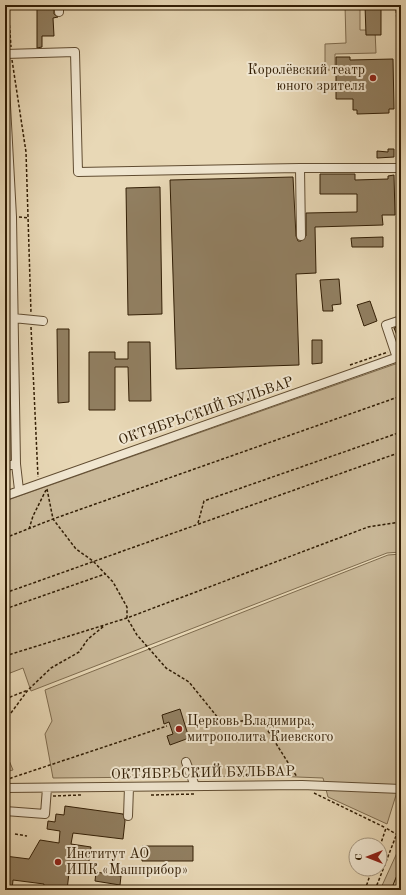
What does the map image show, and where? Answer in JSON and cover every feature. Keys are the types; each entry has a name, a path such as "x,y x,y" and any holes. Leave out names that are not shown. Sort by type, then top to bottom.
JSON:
{"main road":[{"path":"397,890 401,880"}],"street":[{"path":"8,54 75,52 78,172 300,168 401,168"},
{"path":"5,87 9,299 14,318 16,464 20,490"},
{"path":"300,168 301,236"},
{"path":"14,318 43,321"},
{"path":"399,357 386,325 401,320"},
{"name":"ОКТЯБРЬСКИЙ БУЛЬВАР","path":"5,496 399,357"},
{"path":"5,466 16,464"},
{"path":"186,762 194,786"},
{"name":"ОКТЯБРЬСКИЙ БУЛЬВАР","path":"5,788 302,785 401,789"},
{"path":"128,816 129,787"},
{"path":"5,811 45,814 47,788"}],"path":[{"path":"8,5 10,26 8,54 26,152 38,479"},
{"path":"396,5 399,55 401,186"},
{"path":"5,27 10,26"},
{"path":"5,538 54,519 401,396"},
{"path":"198,524 204,501 401,432"},
{"path":"5,593 401,452"},
{"path":"29,529 33,516 47,488 54,519 76,549 93,561 113,582 127,607 127,618 137,635 166,668 189,682 223,724 260,718 302,785"},
{"path":"5,656 127,618 368,527 401,522"},
{"path":"5,609 106,574"},
{"path":"5,721 28,690 51,668 79,652 88,640 105,625"},
{"path":"5,699 28,690"},
{"path":"5,780 167,726"},
{"path":"314,794 386,828 397,836 401,837"},
{"path":"375,890 401,823"},
{"path":"383,837 386,828"},
{"path":"15,834 27,836"},
{"path":"365,890 369,877"}],"shaded area":[{"path":"345,5 360,5 360,30 375,30 376,53 335,54 335,70 325,70 325,44 346,43"},
{"path":"11,301 14,462 5,463 5,302"},
{"path":"401,362 401,552 387,553 31,691 23,668 5,675 5,501"},
{"path":"401,554 401,779 387,824 328,797 323,778 271,776 53,778 45,734 52,721 45,690 388,555"},
{"path":"8,758 13,770 5,772 5,759"},
{"path":"401,844 401,868 391,890 380,890 386,877 388,877 388,872"}],"building":[{"path":"37,5 54,5 54,14 58,17 53,18 54,36 42,36 42,47 37,48"},
{"path":"365,5 381,5 381,35 366,35"},
{"path":"336,57 350,57 350,60 393,59 394,109 389,109 389,113 357,114 357,110 353,110 353,99 336,99"},
{"path":"388,149 394,149 394,157 377,158 377,151 388,152"},
{"path":"320,174 355,174 355,180 388,179 388,176 394,175 395,215 382,215 383,225 315,227 316,273 296,274 299,365 176,369 170,180 293,177 296,236 298,241 301,241 306,236 306,213 357,212 357,194 320,194"},
{"path":"160,187 162,314 128,315 126,188"},
{"path":"383,237 383,247 352,247 351,238"},
{"path":"339,279 341,304 332,305 333,311 323,311 320,280"},
{"path":"370,301 377,321 364,326 357,305"},
{"path":"401,326 401,345 394,328"},
{"path":"57,329 69,329 69,402 58,403"},
{"path":"312,340 322,340 322,363 312,364"},
{"path":"128,342 150,342 151,401 129,401 128,367 115,367 115,410 89,410 89,352 115,352 115,359 128,359"},
{"name":"Церковь Владимира, митрополита Киевского","path":"180,709 189,738 170,745 167,736 173,734 169,722 164,724 162,715"},
{"path":"65,806 123,814 125,821 123,839 73,833 71,844 91,847 87,875 69,873 67,890 43,890 44,884 13,880 12,890 5,890 5,856 29,859 40,840 59,843 60,831 47,829 48,821 55,822 56,814 64,815"},
{"path":"142,846 193,846 193,861 142,861"},
{"path":"96,872 121,876 120,885 95,881"}],"place":[{"name":"Королёвский театр юного зрителя","path":"373,78"},
{"name":"Церковь Владимира, митрополита Киевского","path":"179,729"},
{"name":"Институт АО ИПК «Машприбор»","path":"58,862"}]}
